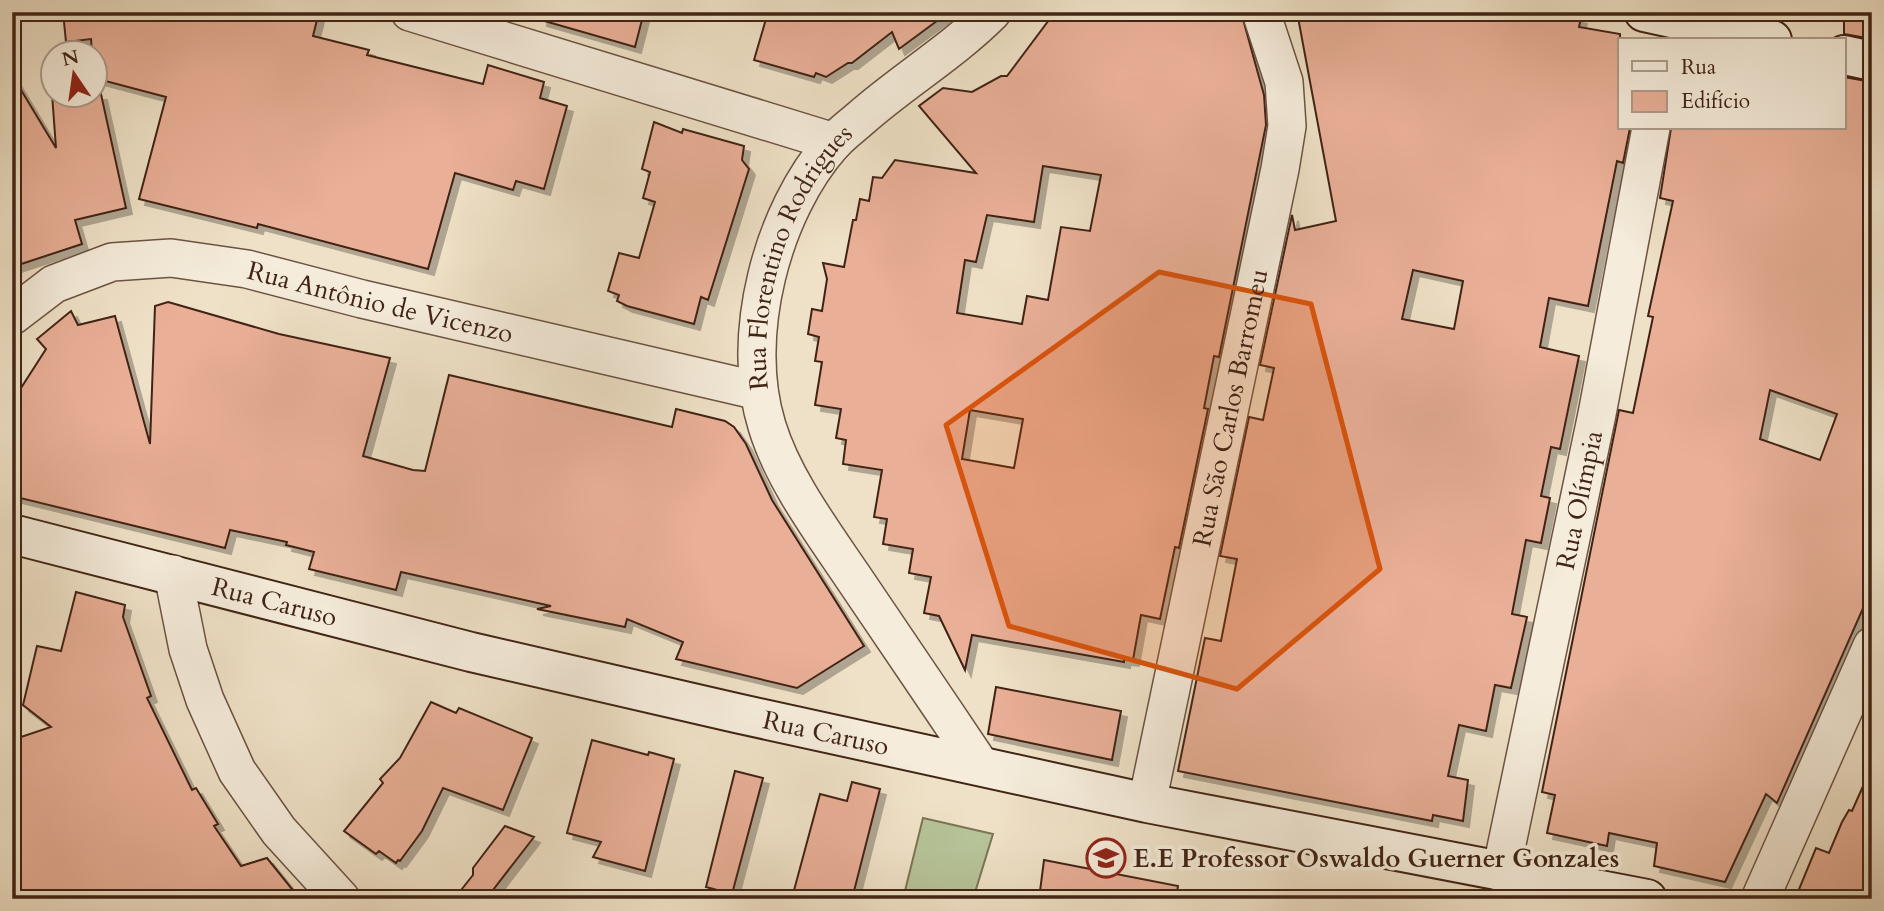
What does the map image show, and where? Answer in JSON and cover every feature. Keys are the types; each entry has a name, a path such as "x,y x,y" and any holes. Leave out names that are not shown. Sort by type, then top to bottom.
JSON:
{"street":[{"path":"410,12 834,142"},
{"name":"Rua Florentino Rodrigues","path":"981,765 828,540 791,480 767,427 759,391 757,359 769,269 781,232 803,184 834,142 875,106 970,34 992,12"},
{"name":"Rua São Carlos Barromeu","path":"1147,803 1287,126 1284,82 1261,12"},
{"path":"1661,21 1760,38"},
{"path":"1846,55 1872,61"},
{"name":"Rua Olímpia","path":"1502,872 1597,414 1651,130"},
{"name":"Rua Antônio de Vicenzo","path":"12,316 54,284 112,262 171,258 247,269 362,299 759,391"},
{"name":"Rua Caruso","path":"12,534 484,655 736,713 1147,803 1647,899"},
{"path":"173,574 188,649 201,688 237,771 279,831 341,899"},
{"path":"1760,899 1872,646"}],"highlighted area":[{"path":"1159,272 1311,304 1380,569 1237,689 1009,626 946,425"}],"green space":[{"path":"923,818 993,834 973,899 903,899"}],"building":[{"path":"63,12 319,12 313,36 369,50 367,55 483,84 488,65 544,82 540,98 567,106 544,189 516,181 513,190 455,173 428,269 258,224 257,228 139,199 166,97 108,82 108,38 66,38"},
{"path":"542,12 644,12 635,47 541,20"},
{"path":"773,12 949,12 899,49 892,32 852,63 826,77 816,73 814,77 754,60 766,19 771,20"},
{"path":"1055,12 1241,12 1264,95 1266,125 1219,357 1214,356 1204,408 1208,409 1179,548 1175,547 1160,619 1141,615 1133,660 1124,659 1124,662 972,635 965,670 939,616 924,613 931,577 909,573 913,549 883,544 887,519 874,517 882,470 843,464 846,440 836,438 841,409 815,405 822,362 815,361 819,337 808,334 812,309 822,311 827,279 823,263 844,267 860,199 869,201 873,177 882,178 895,160 976,173 919,106 943,88 972,92 1001,76 1007,76","holes":["1043,166 1101,175 1090,231 1061,227 1048,300 1027,296 1022,324 957,313 965,260 976,262 987,215 1034,222","970,410 1023,419 1014,468 962,459"]},
{"path":"1297,12 1498,12 1539,20 1540,12 1553,12 1581,18 1579,27 1620,34 1618,130 1630,130 1623,163 1617,161 1588,306 1549,298 1540,347 1579,356 1560,449 1551,447 1541,496 1550,498 1541,543 1526,540 1512,614 1527,617 1511,688 1495,685 1486,731 1459,725 1448,776 1468,780 1463,821 1433,815 1432,821 1178,771 1205,638 1221,641 1237,559 1220,556 1249,417 1263,420 1274,368 1260,365 1292,215 1295,230 1336,221","holes":["1413,270 1463,281 1454,329 1402,319"]},
{"path":"1844,12 1872,12 1872,39 1844,34"},
{"path":"12,75 56,148 53,108 104,108 126,208 75,220 82,244 12,267"},
{"path":"1846,77 1872,82 1872,588 1777,803 1766,794 1725,882 1654,866 1657,843 1609,833 1607,846 1547,833 1555,795 1542,792 1619,410 1633,413 1653,317 1648,316 1673,201 1660,198 1671,130 1846,130","holes":["1770,390 1837,414 1820,460 1760,439"]},
{"path":"654,122 682,133 683,129 744,146 742,160 749,169 708,300 701,297 694,324 627,306 617,301 619,295 608,291 619,253 639,258 655,202 643,198 650,172 642,169"},
{"path":"168,302 279,334 390,358 363,456 413,470 425,471 449,375 672,427 676,409 725,421 734,427 746,444 772,500 864,646 797,688 676,659 683,642 627,619 625,627 537,609 551,606 401,572 396,590 309,569 314,552 286,545 287,542 230,530 225,548 12,496 12,402 46,349 37,339 71,311 78,325 115,316 150,444 155,306"},
{"path":"76,592 125,605 123,617 151,696 147,698 192,790 196,788 218,824 214,826 241,866 267,858 300,899 12,899 12,740 51,727 23,705 37,646 61,651"},
{"path":"996,687 1121,711 1112,760 988,734"},
{"path":"431,702 456,713 459,708 532,738 503,810 443,788 422,831 396,863 379,851 376,854 344,831 383,783 380,779 400,758"},
{"path":"592,740 674,759 645,871 593,857 601,842 567,833"},
{"path":"1872,766 1872,899 1795,899 1816,848 1829,853"},
{"path":"735,771 763,778 732,894 706,887"},
{"path":"852,782 880,789 852,899 809,899 793,894 820,794 847,801"},
{"path":"505,826 534,837 486,899 454,899 473,875 473,868"},
{"path":"1044,860 1178,886 1176,899 1039,899"}],"place":[{"name":"E.E Professor Oswaldo Guerner Gonzales","path":"1106,858"}]}
